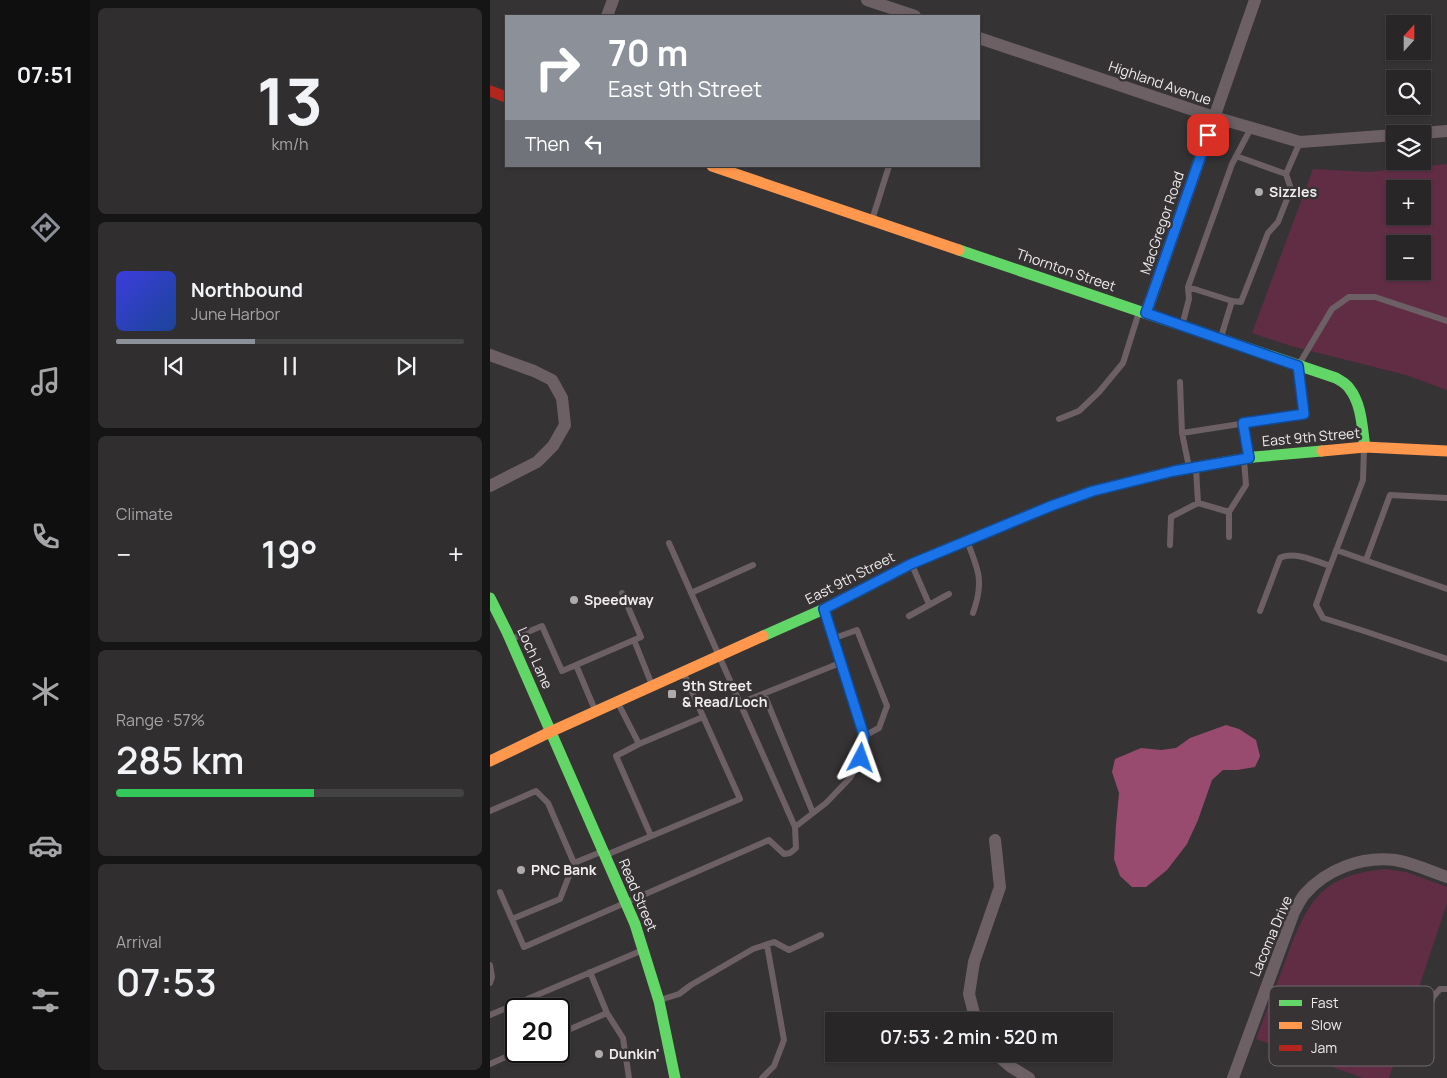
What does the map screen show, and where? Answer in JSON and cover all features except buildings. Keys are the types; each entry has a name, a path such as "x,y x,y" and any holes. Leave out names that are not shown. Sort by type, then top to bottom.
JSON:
{"street":[{"path":"607,15 613,0"},
{"path":"867,0 912,15"},
{"name":"MacGregor Road","path":"1143,312 1255,0"},
{"name":"Highland Avenue","path":"980,38 1214,117 1300,142 1386,136"},
{"path":"490,91 505,97"},
{"path":"1431,132 1447,131"},
{"name":"Thornton Street","path":"718,167 737,170 872,220 1336,378 1345,383 1357,402 1365,447"},
{"path":"490,356 534,371 552,380 562,398 565,425 553,446 537,462 490,486"},
{"name":"East 9th Street","path":"490,761 550,732 824,609 911,564 1051,506 1093,491 1174,471 1246,458 1365,447 1447,451"},
{"name":"Loch Lane","path":"490,598 550,732"},
{"name":"Read Street","path":"550,732 626,903 644,949 659,1001 675,1078"},
{"path":"974,1012 969,994 974,962 1000,887 995,840"},
{"name":"Lacoma Drive","path":"1233,1078 1294,912 1304,895 1316,884 1346,865 1371,859 1396,860 1447,877"},
{"path":"1005,1062 1029,1078"}],"lane":[{"path":"1182,326 1189,299 1188,287 1232,164 1251,128"},
{"path":"1188,287 1241,302 1268,233 1278,222 1291,189 1286,174 1300,142"},
{"path":"1236,156 1286,174"},
{"path":"872,220 889,167"},
{"path":"1182,433 1304,414 1298,366 1332,309 1349,297 1375,297 1447,321"},
{"path":"1220,339 1232,301"},
{"path":"1059,419 1079,410 1099,392 1123,363 1143,312"},
{"path":"1180,382 1182,433 1192,468 1198,503"},
{"path":"1228,537 1229,512 1246,485 1243,423"},
{"path":"1365,447 1363,480 1316,605 1323,618 1447,659"},
{"path":"1366,560 1390,495 1447,498"},
{"path":"1170,545 1170,517 1198,503 1229,512"},
{"path":"967,540 980,578 978,599 974,613"},
{"path":"500,892 524,948 769,840 784,854 790,853 796,848 795,827 668,543"},
{"path":"1336,550 1447,589"},
{"path":"1260,611 1280,558 1287,554 1330,566"},
{"path":"691,593 753,564"},
{"path":"911,564 929,604"},
{"path":"510,639 542,626 562,671 641,637 622,593"},
{"path":"909,616 949,594"},
{"path":"795,827 826,803 850,778 861,758 864,736 824,609"},
{"path":"832,639 857,630 887,706 879,728 864,736"},
{"path":"634,640 652,686"},
{"path":"740,703 840,664"},
{"path":"576,665 596,712"},
{"path":"574,863 652,836 740,799 683,672"},
{"path":"764,694 813,813"},
{"path":"618,702 639,744"},
{"path":"652,836 616,756 639,744 703,717"},
{"path":"490,811 536,791 548,803 574,863 560,898 512,919"},
{"path":"659,1001 679,994 753,949 774,942 789,950 821,935"},
{"path":"762,1078 774,1066 784,1040 767,945"},
{"path":"490,1015 644,949"},
{"path":"490,965 492,977 490,983"},
{"path":"590,972 607,1013 623,1038 629,1078"},
{"path":"1434,996 1440,989 1447,989"},
{"path":"490,1007 501,1010"},
{"path":"570,1029 607,1013"},
{"path":"490,1064 505,1057"}],"shaded area":[{"path":"1447,164 1447,390 1406,375 1291,346 1252,333 1313,169 1369,172 1431,170 1431,166"},
{"path":"1226,725 1239,729 1256,740 1260,756 1255,767 1223,770 1212,780 1198,820 1187,844 1167,870 1146,887 1132,887 1120,876 1114,859 1119,793 1112,772 1115,759 1141,748 1161,750 1176,748 1190,738"},
{"path":"1386,869 1406,872 1447,887 1447,903 1419,986 1276,986 1298,929 1315,900 1329,886 1336,882 1368,871"},
{"path":"1269,1005 1269,1044 1256,1039"},
{"path":"1330,1066 1393,1066 1389,1078 1363,1078"}],"traffic: fast":[{"path":"959,250 1336,378 1348,386 1357,401 1365,447"},
{"path":"763,636 824,609 911,564 1051,506 1093,491 1174,471 1254,457 1322,451"},
{"path":"490,598 507,632 635,924 659,1001 675,1078"}],"traffic: slow":[{"path":"715,167 959,250"},
{"path":"1322,451 1365,447 1447,451"},
{"path":"490,761 763,636"}],"traffic: jam":[{"path":"490,91 505,97"}],"place":[{"name":"Sizzles","path":"1259,192"},
{"name":"Speedway","path":"574,600"},
{"name":"9th Street & Read/Loch","path":"672,694"},
{"name":"PNC Bank","path":"521,870"},
{"name":"Dunkin'","path":"599,1054"}],"route":[{"path":"861,758 864,736 824,609 911,564 1062,502 1093,491 1174,471 1249,458 1243,423 1304,414 1298,366 1146,313 1208,135"}]}
